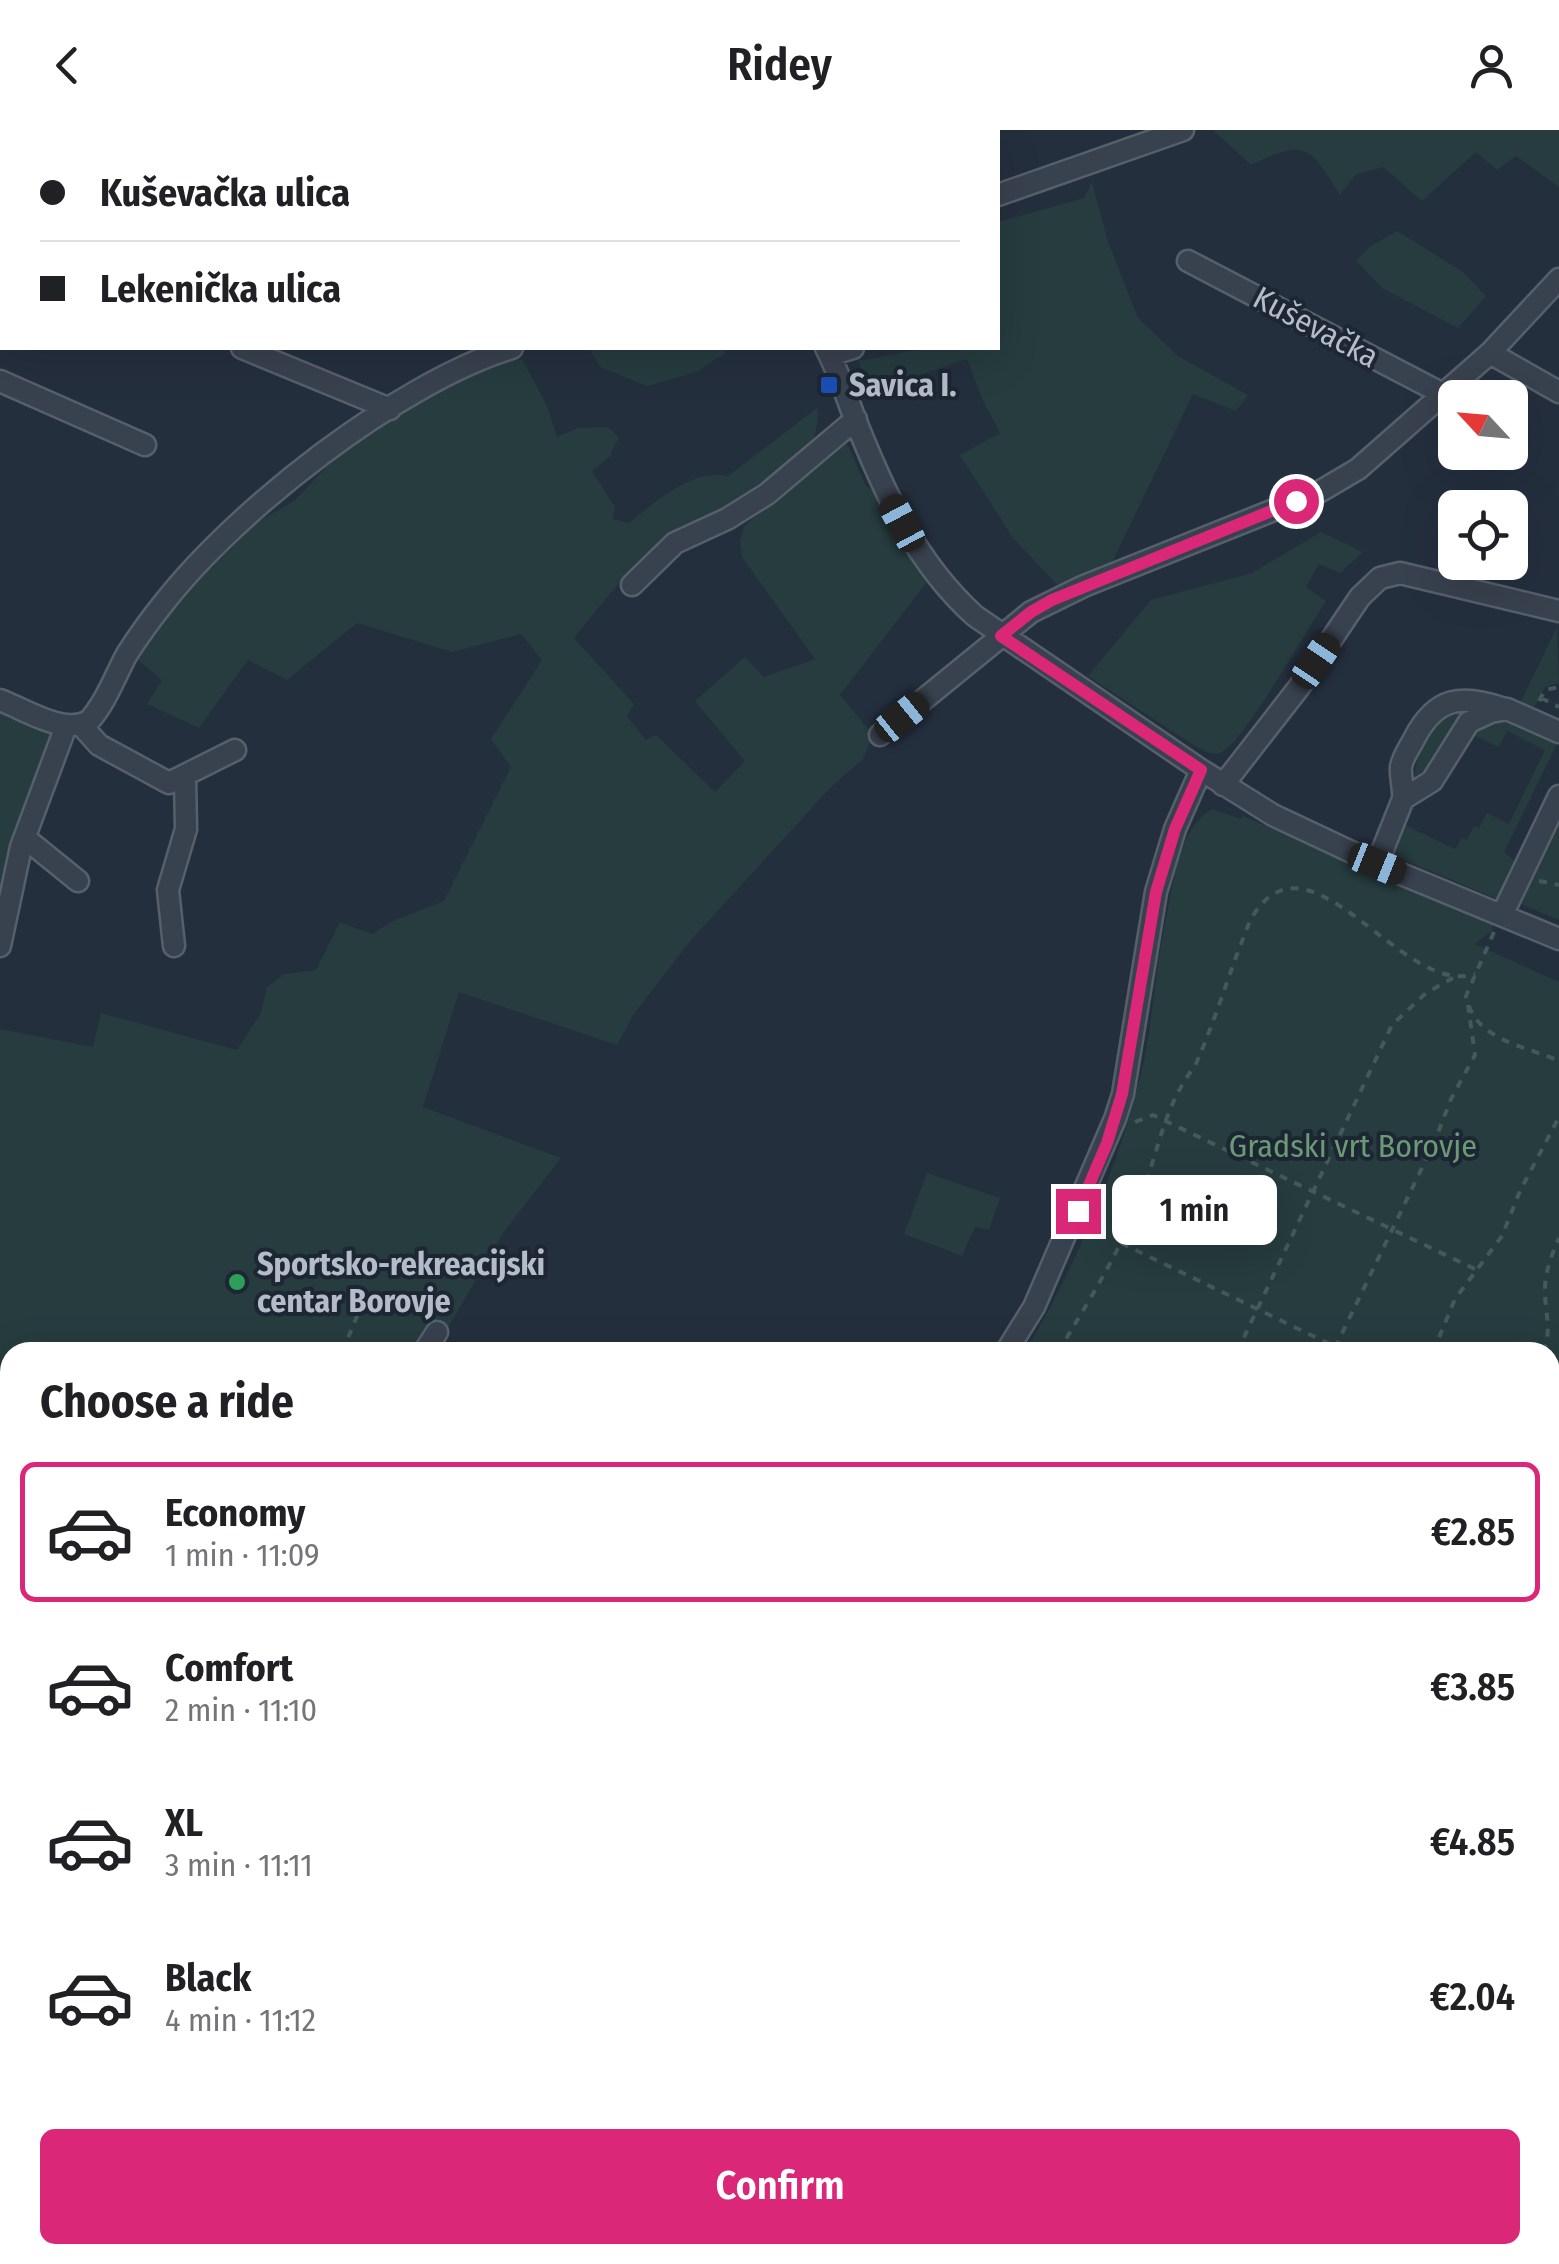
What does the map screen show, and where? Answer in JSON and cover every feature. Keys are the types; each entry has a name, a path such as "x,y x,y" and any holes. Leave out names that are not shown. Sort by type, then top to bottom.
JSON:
{"street":[{"path":"1000,194 1183,130"},
{"name":"Kuševačka","path":"1188,260 1438,391"},
{"path":"1459,380 1559,279"},
{"path":"247,350 390,409"},
{"path":"0,946 24,838 74,725 96,712 128,654 166,600 243,518 333,447 453,370 507,350"},
{"path":"828,351 891,502 913,544 954,597 1001,636 1272,815 1377,864 1559,938"},
{"path":"1490,352 1559,392"},
{"path":"0,381 145,444"},
{"path":"880,735 1031,612 1339,481 1369,461 1438,399"},
{"path":"632,585 675,543 727,519 767,494 856,419"},
{"path":"1222,784 1300,686 1360,597 1387,574 1400,573 1559,612"},
{"path":"0,700 74,725 99,745 169,783 234,750"},
{"path":"1377,864 1403,798 1401,768 1426,716 1442,705 1461,700 1483,702 1559,732"},
{"path":"1403,798 1432,781 1470,722 1506,709"},
{"path":"1019,1342 1116,1119 1156,892 1175,829 1201,770"},
{"path":"174,946 168,890 186,829 185,776"},
{"path":"1502,915 1559,796"},
{"path":"24,838 78,881"},
{"path":"430,1342 437,1332"}],"path":[{"path":"1530,719 1545,690 1559,686"},
{"path":"1541,698 1559,708"},
{"path":"1064,1342 1120,1243 1152,1167 1164,1120 1180,1084 1195,1066 1255,912 1277,893 1303,888 1317,892 1419,963 1455,976"},
{"path":"1339,1342 1475,1055 1466,996 1502,915"},
{"path":"1241,1342 1392,1025 1426,993 1455,976 1474,974"},
{"path":"1468,1005 1487,1032 1559,1061"},
{"path":"1129,1127 1150,1114 1477,1270"},
{"path":"1437,1342 1456,1299 1497,1246 1520,1191 1559,1117"},
{"path":"1547,1342 1550,1335 1545,1289 1559,1238"},
{"path":"1120,1243 1323,1342"},
{"path":"346,1342 363,1302"}],"green space":[{"path":"1213,130 1559,130 1559,187 1516,156 1497,170 1476,152 1422,201 1383,167 1356,174 1340,195 1321,166 1305,152 1284,151 1251,165"},
{"path":"1092,182 1108,242 1138,318 1178,356 1248,395 1236,411 1193,394 1109,569 1060,588 1013,538 960,455 1000,433 967,359 871,391 858,361 917,350 1000,350 1000,221 1084,198"},
{"path":"1397,231 1463,272 1486,296 1458,328 1382,288 1356,260"},
{"path":"590,350 725,350 697,372 647,386 600,367"},
{"path":"522,359 547,406 557,437 578,428 608,427 619,437 609,457 592,471 615,507 612,519 629,523 688,482 701,477 728,476 817,408 816,430 807,449 792,466 752,494 689,525 661,544 626,576 574,638 634,704 627,716 646,740 656,735 715,792 745,761 695,701 745,657 764,677 815,659 742,557 740,541 744,527 817,456 846,441 866,486 876,492 897,536 930,578 840,695 873,735 863,759 831,787 691,940 634,1014 617,1045 459,992 423,1107 561,1158 503,1233 440,1342 0,1342 0,1029 93,1047 101,1013 237,1050 261,1013 267,987 284,974 316,970 340,922 372,934 393,921 444,901 511,767 491,739 542,660 521,634 452,652 357,623 287,680 248,660 199,728 147,704 162,680 138,660 173,607 249,527 294,501 353,439 460,373"},
{"path":"1321,532 1363,552 1340,573 1319,564 1306,587 1326,601 1246,727 1222,752 1211,753 1193,745 1088,676 1151,600 1252,573"},
{"path":"1557,627 1559,683 1545,687 1533,710 1520,703"},
{"path":"1473,706 1436,773 1413,783 1422,746 1435,722"},
{"path":"0,710 54,729 0,891"},
{"path":"1515,717 1559,740 1504,852 1514,860 1500,900 1392,855 1405,825 1455,849 1462,838 1467,840 1474,826 1479,828 1487,813 1509,824 1545,750 1507,731 1499,747 1470,734"},
{"name":"Gradski vrt Borovje","path":"1212,809 1241,819 1243,816 1492,924 1493,930 1475,944 1559,982 1559,1342 1030,1342 1097,1208 1125,1130 1145,1055 1179,858 1201,817"},
{"path":"1559,818 1559,920 1518,903"},
{"path":"927,1173 1000,1198 989,1230 975,1227 962,1256 904,1234"}],"place":[{"name":"Savica I.","path":"829,385"},
{"name":"Sportsko-rekreacijski centar Borovje","path":"237,1282"}],"route":[{"path":"1078,1211 1116,1119 1156,892 1175,829 1201,770 1001,636 1052,600 1296,501"}]}
